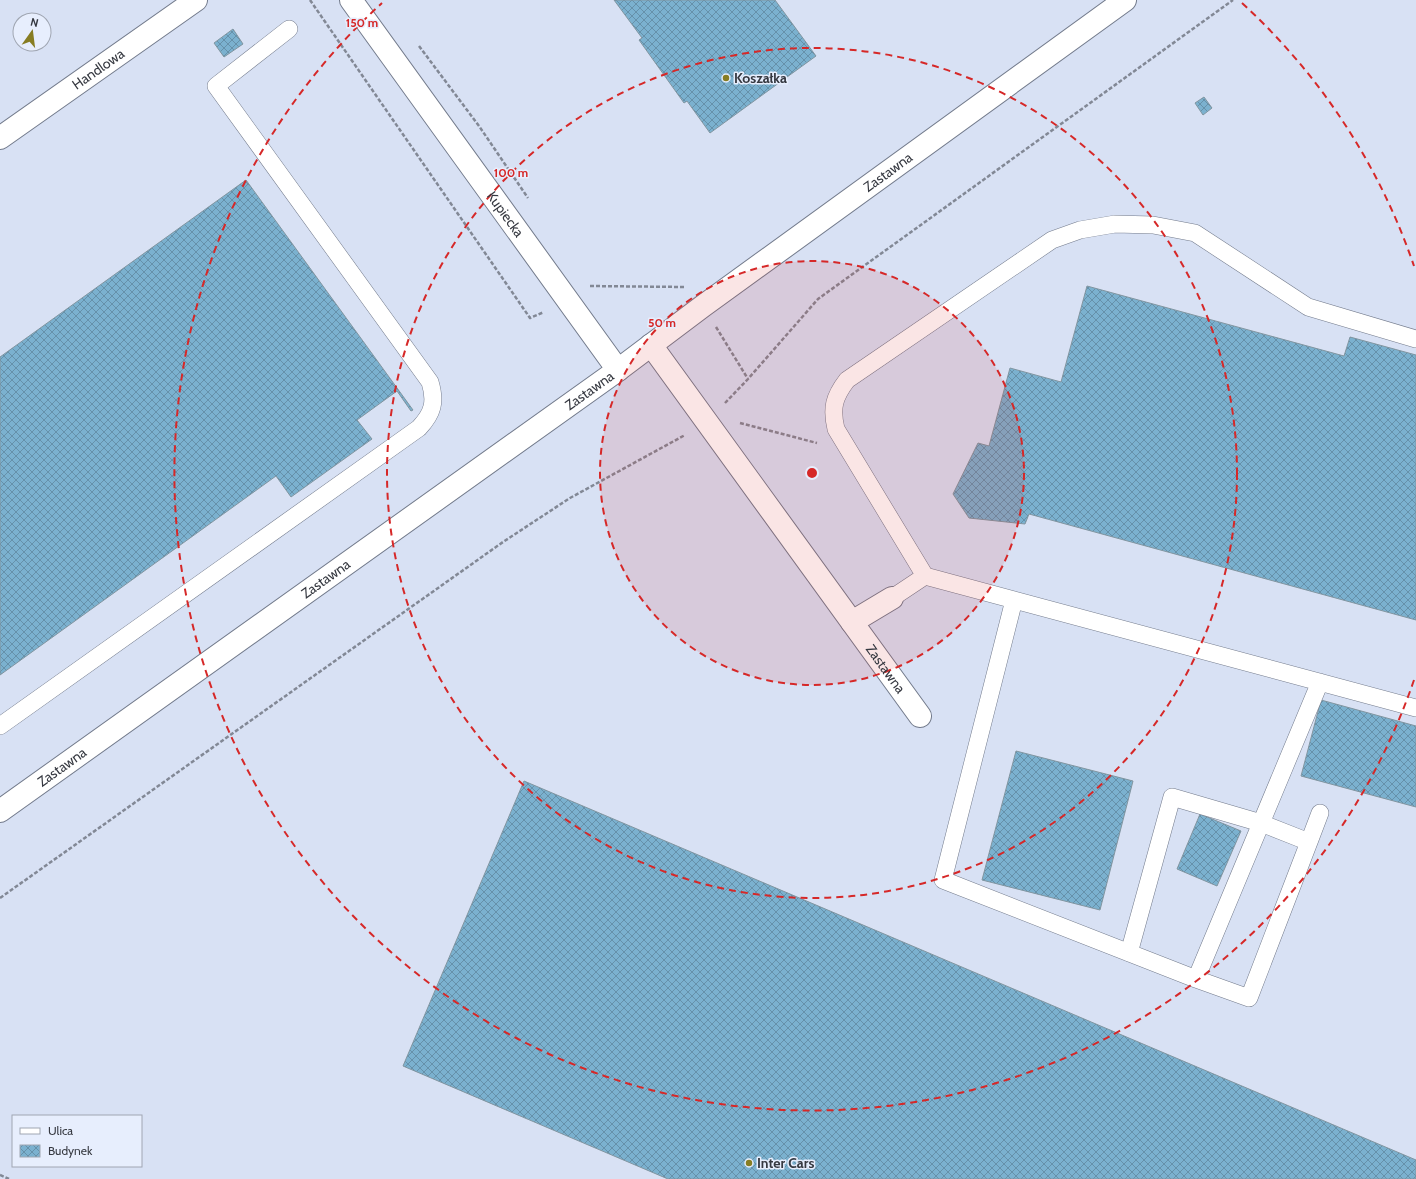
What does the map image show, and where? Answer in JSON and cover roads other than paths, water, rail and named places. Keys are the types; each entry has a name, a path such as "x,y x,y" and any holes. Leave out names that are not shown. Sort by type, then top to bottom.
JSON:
{"main road":[{"name":"Handlowa","path":"0,138 196,0"},
{"name":"Kupiecka","path":"351,0 618,370"},
{"name":"Zastawna","path":"0,812 618,370 651,344 1125,0"},
{"name":"Zastawna","path":"651,344 920,716"},
{"path":"852,622 892,598"}],"lane":[{"path":"0,726 419,428 427,418 432,407 433,393 430,382 216,86 289,29"},
{"path":"1416,339 1308,307 1195,233 1154,225 1115,224 1080,230 1052,240 847,380 839,391 834,403 833,417 836,429 925,576 1416,708"},
{"path":"892,598 925,576"},
{"path":"1014,600 943,880 1196,979 1249,998 1320,813"},
{"path":"1196,979 1320,682"},
{"path":"1129,953 1172,797 1261,823 1309,842"}],"place":[{"name":"Koszałka","path":"726,78"},
{"name":"Inter Cars","path":"749,1163"}]}
